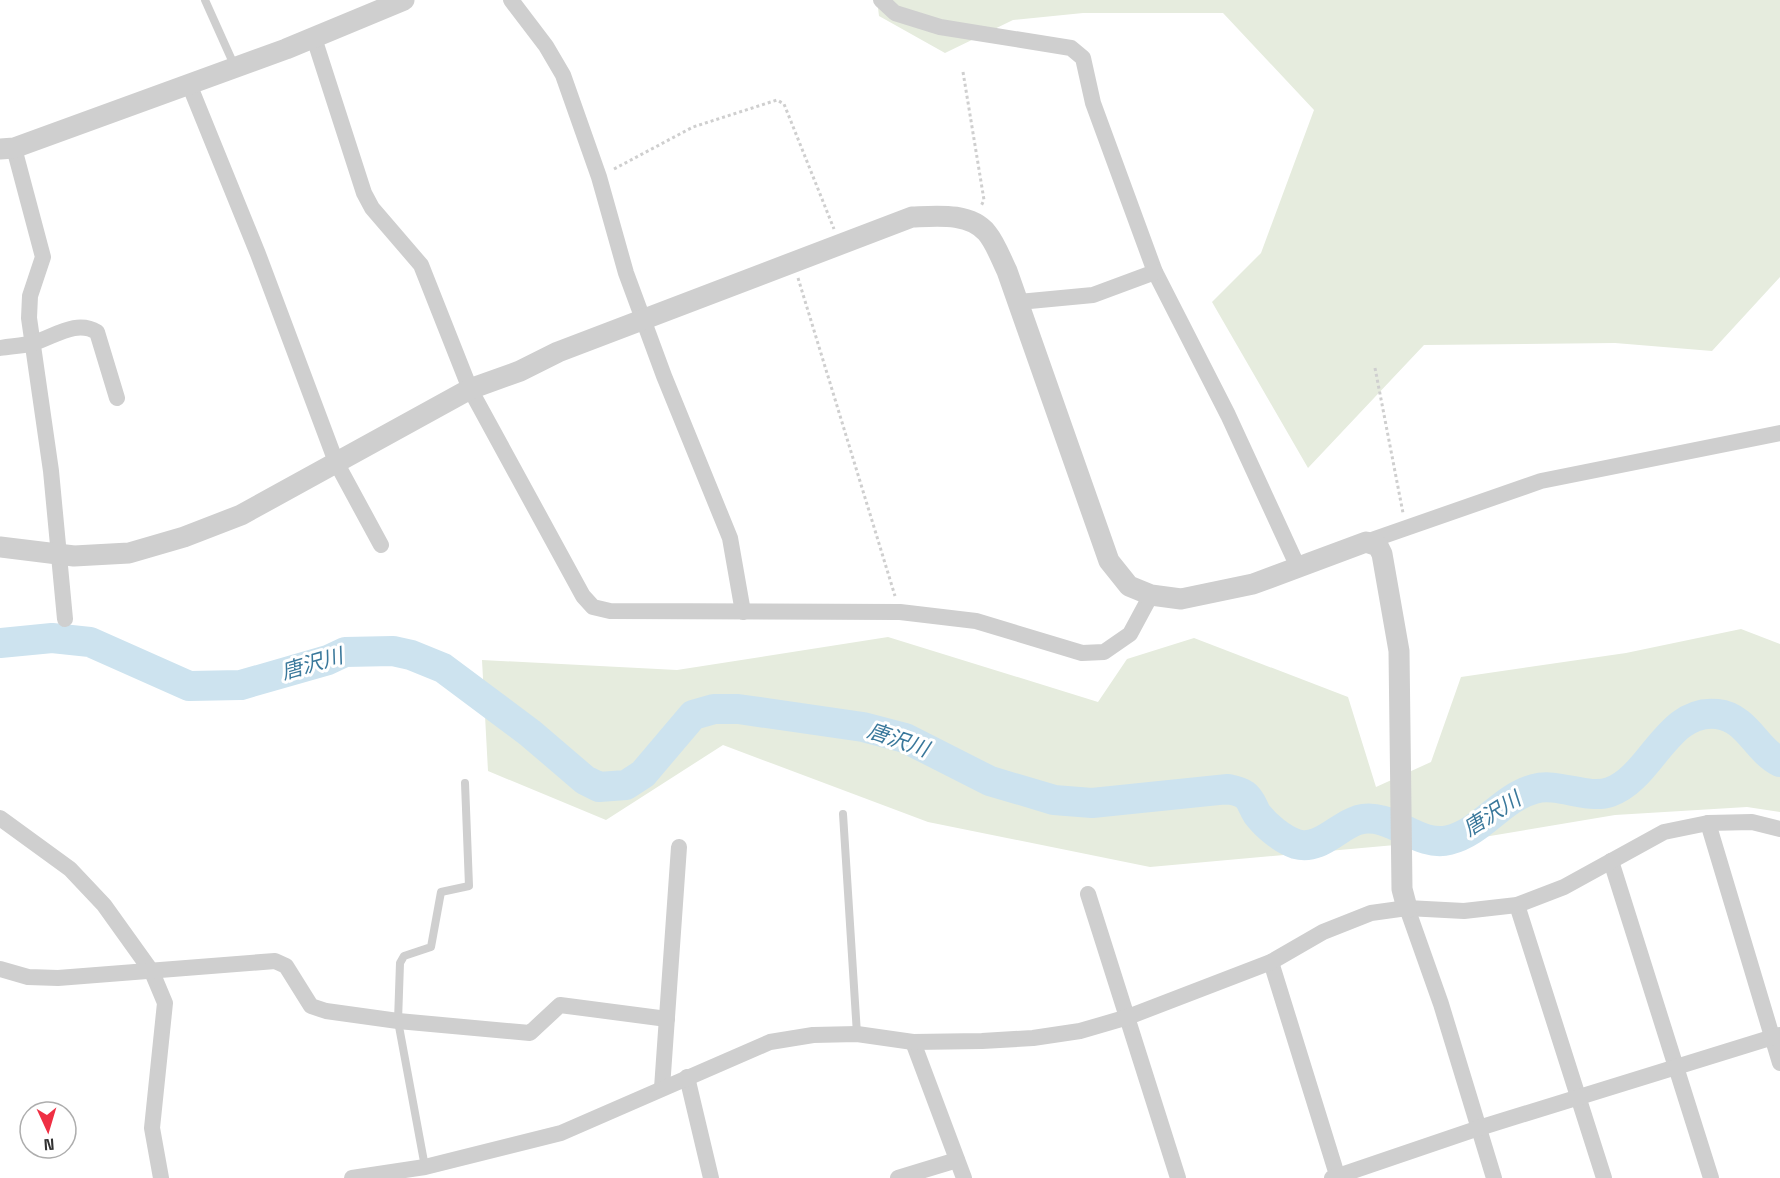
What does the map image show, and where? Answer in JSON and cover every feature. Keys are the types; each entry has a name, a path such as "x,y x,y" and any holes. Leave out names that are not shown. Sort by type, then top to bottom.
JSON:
{"street":[{"path":"65,619 57,554 51,471 33,343 30,296 43,257 7,148 235,68 404,0"},
{"path":"511,0 546,46 562,75 599,177 626,273 664,376 730,538 743,612"},
{"path":"881,0 895,13 940,27 1071,48 1083,58 1093,102 1155,272 1228,415 1297,565"},
{"path":"314,38 364,193 372,208 421,264 471,389 583,596 593,607 610,611 900,612 976,621 1082,653 1104,652 1130,634 1151,595"},
{"path":"189,84 258,254 336,462 381,544"},
{"path":"0,547 57,554 129,553 184,537 242,515 471,389 520,371 558,352 912,217 941,215 974,222 988,234 1019,302 1109,561 1129,586 1151,595 1181,599 1253,584 1297,565 1541,481 1780,433"},
{"path":"1019,302 1093,295 1155,272"},
{"path":"0,348 33,343 77,327 88,327 97,332 117,398"},
{"path":"1366,542 1378,546 1382,554 1399,651 1402,889 1442,1004 1494,1178"},
{"path":"0,818 70,869 104,905 152,972 165,1003 152,1128 161,1178"},
{"path":"352,1178 425,1167 561,1133 770,1042 813,1035 858,1034 913,1042 1033,1038 1080,1031 1128,1017 1271,962 1333,928 1371,913 1407,908 1464,911 1517,906 1564,887 1664,832 1708,823 1752,822 1780,829"},
{"path":"1708,823 1776,1036 1780,1064"},
{"path":"662,1088 679,847"},
{"path":"1611,861 1712,1178"},
{"path":"1088,894 1178,1178"},
{"path":"1517,906 1604,1178"},
{"path":"0,969 28,977 57,978 275,961 286,966 311,1006 326,1011 398,1021 530,1034 560,1005 667,1018"},
{"path":"1271,962 1336,1177 1479,1128 1776,1036"},
{"path":"913,1042 964,1178"},
{"path":"687,1077 711,1178"},
{"path":"898,1178 957,1160"}],"lane":[{"path":"205,0 235,68"},
{"path":"425,1167 398,1021 400,963 404,956 431,947 441,892 469,886 465,783"},
{"path":"843,814 858,1034"}],"path":[{"path":"963,72 984,200 974,222"},
{"path":"599,177 693,127 777,100 784,104 840,244"},
{"path":"794,262 900,612"},
{"path":"1375,368 1406,527"}],"shaded area":[{"path":"877,0 1780,0 1780,277 1712,351 1615,343 1424,345 1308,468 1212,302 1261,253 1314,110 1223,13 1083,13 1013,20 945,53 879,16"},
{"path":"1741,629 1780,644 1780,812 1747,807 1615,815 1484,837 1150,867 928,822 723,745 606,820 488,771 482,660 677,670 888,637 1098,702 1127,659 1194,638 1348,697 1376,787 1431,762 1461,677 1626,653"}],"waterway":[{"name":"唐沢川","path":"0,643 52,638 90,642 189,686 241,685 328,660 345,652 393,651 411,655 443,668 530,733 585,780 599,787 626,785 643,774 693,715 714,709 738,709 863,727 905,738 990,781 1054,800 1092,803 1228,789 1247,797 1257,814 1275,832 1291,842 1305,845 1321,841 1358,820 1370,819 1382,820 1426,839 1449,840 1472,830 1511,800 1534,789 1543,787 1592,794 1610,792 1637,773 1672,732 1685,722 1700,715 1717,714 1736,721 1764,750 1780,762"}]}
